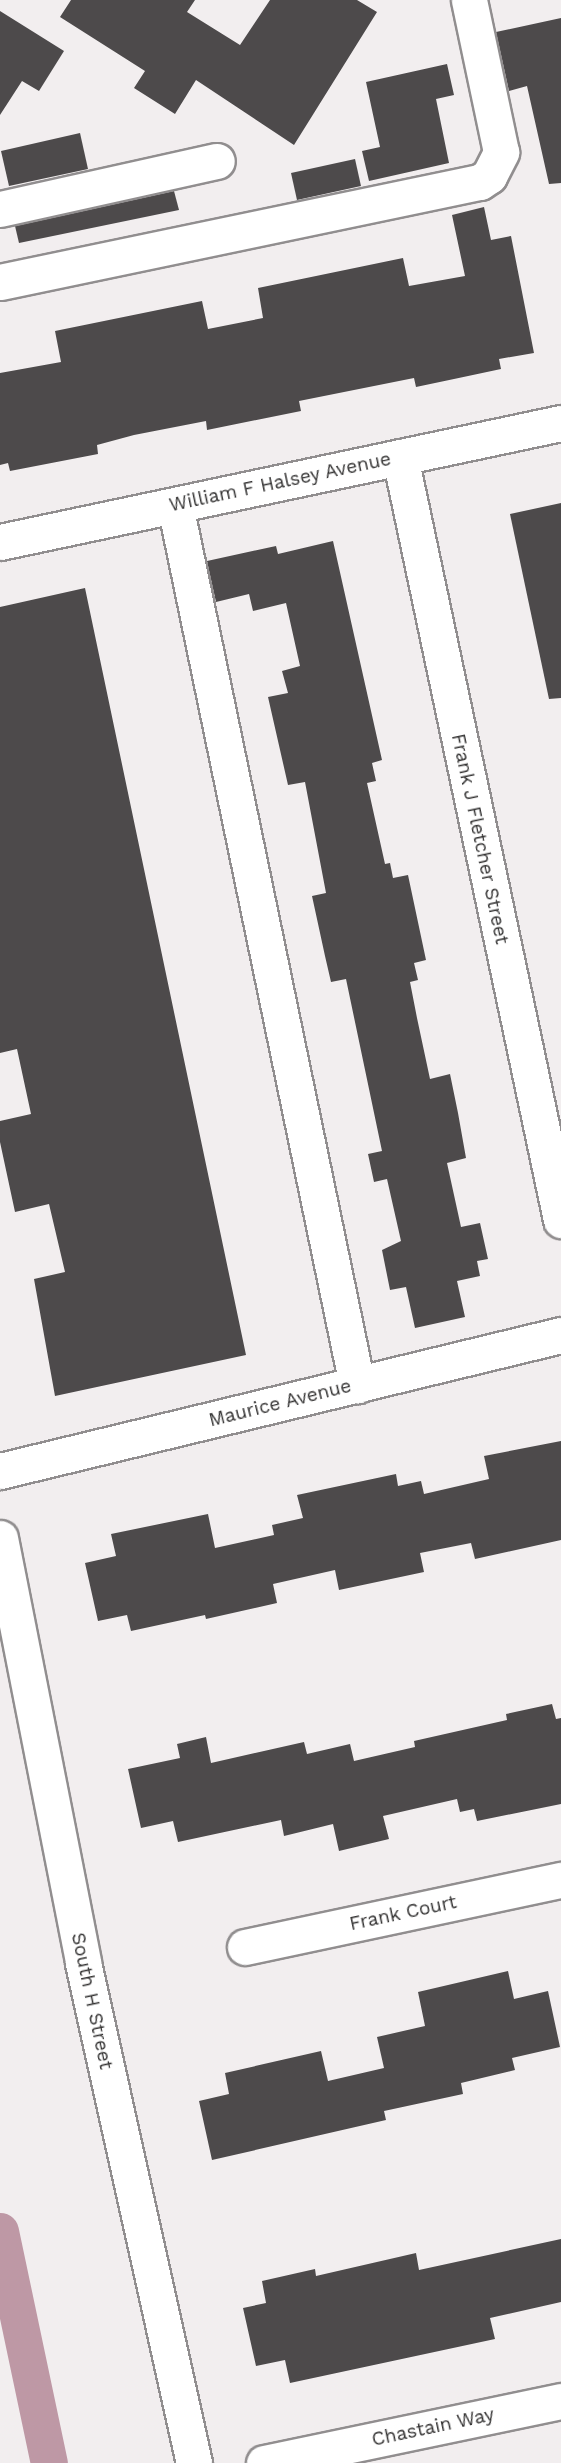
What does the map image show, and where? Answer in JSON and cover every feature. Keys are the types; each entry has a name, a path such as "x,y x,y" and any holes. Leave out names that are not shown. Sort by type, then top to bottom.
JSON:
{"street":[{"path":"0,282 480,182 489,176 501,152 469,0"},
{"path":"0,209 217,162"},
{"name":"William F Halsey Avenue","path":"0,542 561,423"},
{"name":"Frank J Fletcher Street","path":"400,457 561,1220"},
{"path":"175,505 357,1385"},
{"name":"Maurice Avenue","path":"0,1471 561,1335"},
{"name":"South H Street","path":"0,1538 83,1963 194,2463"},
{"name":"Frank Court","path":"245,1947 561,1880"},
{"name":"Chastain Way","path":"264,2463 561,2401"}],"building":[{"path":"71,0 195,0 187,12 240,45 270,0 357,0 377,12 294,145 196,80 175,114 134,88 145,71 60,17"},
{"path":"0,11 64,51 39,91 22,81 0,115"},
{"path":"561,18 561,183 549,184 527,86 509,91 496,32"},
{"path":"447,64 454,95 436,99 449,163 369,181 362,151 380,147 366,82"},
{"path":"80,133 88,169 9,186 1,151"},
{"path":"355,159 361,186 297,200 291,173"},
{"path":"174,191 179,210 19,243 15,226"},
{"path":"484,207 491,240 511,236 534,353 499,359 501,369 416,387 414,378 299,401 301,411 207,430 206,421 134,435 97,445 98,454 10,471 8,463 0,465 0,373 61,362 55,331 202,301 208,329 263,318 258,288 403,258 409,286 465,276 452,215"},
{"path":"561,503 561,698 549,699 510,514"},
{"path":"333,541 382,760 372,763 376,781 367,783 385,864 390,863 393,878 408,875 426,960 414,963 418,980 410,982 430,1079 450,1074 458,1113 466,1158 447,1163 461,1227 480,1223 488,1259 477,1261 480,1276 457,1281 465,1317 415,1328 406,1287 390,1290 382,1250 401,1241 387,1179 374,1182 368,1154 382,1151 346,979 331,982 312,896 326,893 305,782 288,785 268,697 288,693 282,671 300,666 286,603 253,611 249,594 216,602 207,561 276,546 278,554"},
{"path":"85,588 246,1355 55,1396 34,1279 65,1272 49,1204 15,1212 0,1142 0,1121 31,1114 17,1049 0,1053 0,607"},
{"path":"561,1441 561,1540 475,1559 471,1543 420,1553 424,1572 339,1590 335,1570 273,1584 277,1603 206,1619 205,1615 131,1631 127,1615 98,1621 85,1563 116,1556 111,1534 208,1514 215,1548 274,1535 272,1525 303,1518 297,1495 396,1474 398,1486 421,1481 424,1494 489,1479 484,1456"},
{"path":"552,1704 556,1719 561,1718 561,1804 477,1821 474,1809 460,1812 457,1799 383,1816 389,1839 339,1851 333,1824 284,1836 281,1820 178,1842 173,1821 141,1828 128,1769 180,1758 177,1744 206,1737 211,1763 304,1742 307,1754 350,1744 354,1761 415,1747 414,1741 507,1720 506,1714"},
{"path":"508,1971 514,1999 548,1991 560,2047 512,2058 515,2070 461,2083 463,2094 384,2111 386,2120 212,2160 199,2101 229,2094 225,2073 321,2051 328,2081 384,2068 377,2037 425,2026 418,1992"},
{"path":"561,2239 561,2302 490,2318 495,2339 290,2383 285,2360 256,2366 243,2308 266,2303 262,2281 315,2269 316,2276 416,2253 419,2270"}],"waterway":[{"path":"0,2231 49,2463"}]}
